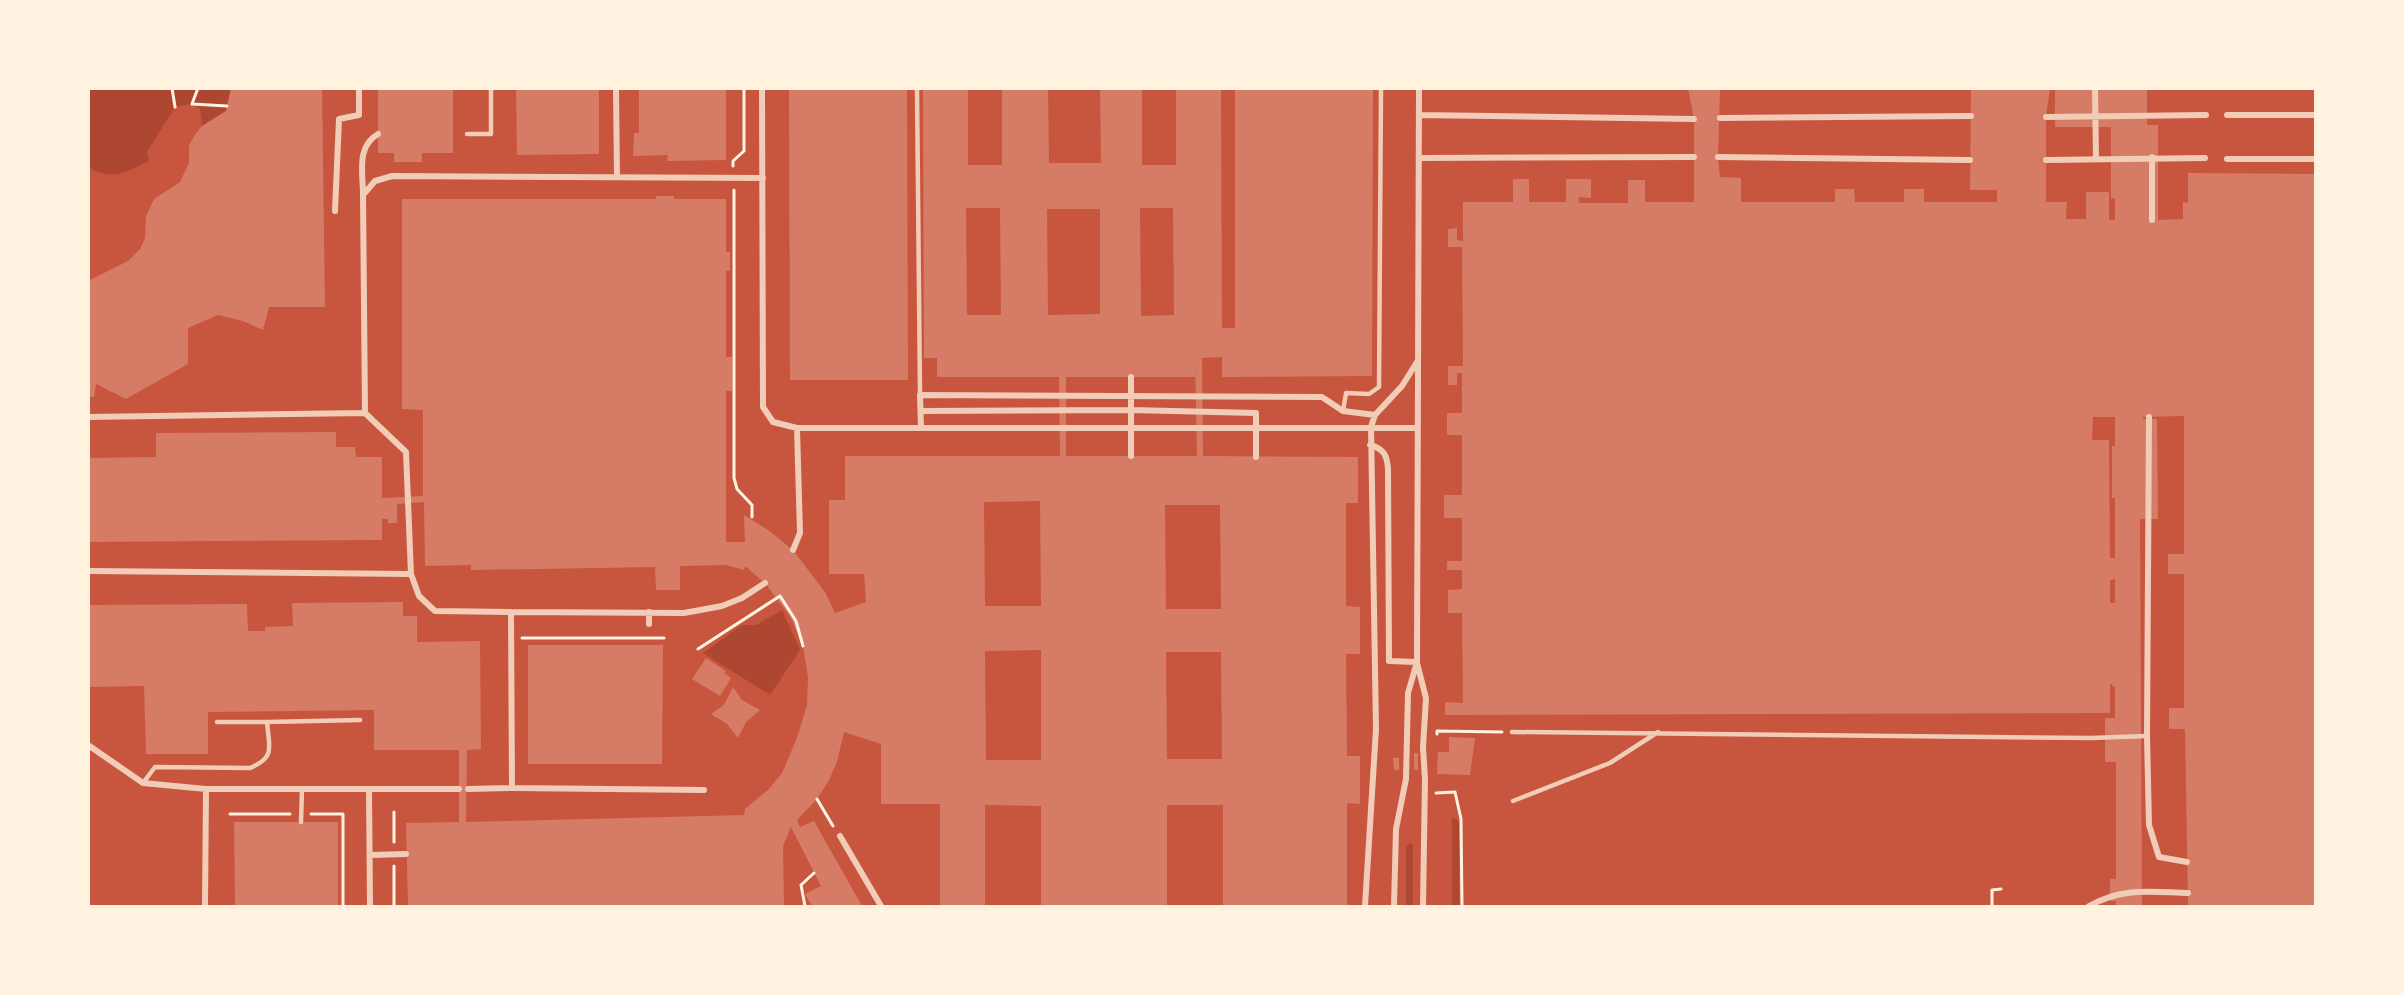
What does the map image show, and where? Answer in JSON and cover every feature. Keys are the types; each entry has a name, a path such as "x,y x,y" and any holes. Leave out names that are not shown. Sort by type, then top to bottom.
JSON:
{"street":[{"path":"335,211 339,119 359,115 359,88"},
{"path":"616,88 618,177"},
{"path":"762,88 763,407 773,422 796,428 1418,428"},
{"path":"1394,906 1396,829 1406,779 1408,693 1416,662 1419,88"},
{"path":"2095,88 2096,159"},
{"path":"1419,115 1694,118"},
{"path":"2227,115 2316,115"},
{"path":"1720,118 1971,116"},
{"path":"2046,117 2206,116"},
{"path":"365,413 363,148 368,139 378,134"},
{"path":"1419,158 1694,157"},
{"path":"1718,157 1970,160"},
{"path":"2151,220 2152,157"},
{"path":"2046,160 2205,158"},
{"path":"2227,159 2316,159"},
{"path":"363,195 375,181 392,176 763,178"},
{"path":"1365,906 1376,729 1371,427 1375,415 1402,386 1417,362"},
{"path":"1131,377 1131,456"},
{"path":"921,427 920,394 1322,397 1343,411 1375,415"},
{"path":"921,411 1131,410 1256,413 1256,457"},
{"path":"88,417 365,413 406,452 411,574 419,596 435,611 684,613 722,606 742,598 765,583"},
{"path":"2149,417 2146,736 2148,825 2159,856 2187,862"},
{"path":"793,550 800,533 796,428"},
{"path":"1370,445 1380,448 1387,457 1389,661 1416,662"},
{"path":"88,571 411,574"},
{"path":"511,612 512,788"},
{"path":"649,612 649,624"},
{"path":"1416,662 1426,698 1423,747 1425,779 1423,906"},
{"path":"88,745 142,783 206,789 459,789"},
{"path":"205,906 206,789"},
{"path":"369,789 370,906"},
{"path":"468,789 704,790"},
{"path":"840,836 881,906"},
{"path":"370,855 406,854"},
{"path":"2089,906 2105,897 2127,891 2188,893"}],"lane":[{"path":"467,134 491,134 491,88"},
{"path":"917,88 920,394"},
{"path":"1343,411 1346,393 1369,394 1380,387 1381,88"},
{"path":"217,722 360,720"},
{"path":"142,783 155,767 250,768 264,762 269,752 267,722"},
{"path":"1512,732 2091,738 2146,736"},
{"path":"1513,801 1611,763 1658,732"},
{"path":"302,789 302,822"}],"path":[{"path":"172,88 175,107"},
{"path":"198,88 192,104 226,106"},
{"path":"744,88 744,151 733,161 734,478 737,489 752,505 752,517"},
{"path":"698,649 780,596 796,621 803,646"},
{"path":"512,638 664,638"},
{"path":"1437,730 1512,732"},
{"path":"1435,793 1455,792 1461,819 1462,906"},
{"path":"817,799 840,836"},
{"path":"230,814 343,814 343,906"},
{"path":"805,906 801,885 814,873"},
{"path":"1992,906 1992,890 2001,889"}],"shaded area":[{"path":"88,89 231,89 226,111 202,126 200,109 192,104 175,107 147,152 149,161 120,174 105,174 89,168"},
{"path":"782,610 800,650 770,695 703,653 742,625 756,625"},
{"path":"1452,817 1459,821 1459,906 1452,906"},
{"path":"1410,843 1413,845 1413,906 1406,906 1406,847"}],"building":[{"path":"231,88 322,88 325,307 269,307 263,330 243,321 218,315 188,328 188,364 126,399 96,384 94,397 88,397 88,281 128,261 140,249 145,238 146,216 154,199 180,182 189,163 189,146 194,136 202,126 226,111"},
{"path":"378,88 453,88 453,153 422,153 422,162 394,162 394,153 378,153"},
{"path":"516,88 599,88 599,154 517,155"},
{"path":"639,88 726,88 726,160 667,161 668,155 633,156 634,133 639,133"},
{"path":"789,88 907,88 908,380 790,380"},
{"path":"923,88 968,88 968,165 1002,165 1002,88 1048,88 1049,163 1101,163 1100,88 1142,88 1142,165 1176,165 1176,88 1221,88 1222,328 1235,328 1235,88 1373,88 1372,376 1222,377 1222,357 1202,358 1203,456 1358,457 1358,503 1346,503 1346,606 1360,607 1360,654 1346,654 1347,756 1360,756 1360,804 1347,803 1347,906 1223,906 1223,805 1167,805 1167,906 1041,906 1041,806 985,805 985,906 940,906 940,804 881,804 881,744 844,732 837,762 828,782 817,799 797,820 800,827 814,821 862,906 812,906 805,894 821,886 791,827 783,846 784,906 408,906 406,823 459,822 459,750 374,750 374,710 208,712 208,754 146,754 144,686 88,687 88,605 247,604 248,631 265,631 265,627 293,626 292,603 403,602 403,616 417,616 417,642 480,641 481,749 467,750 466,822 744,815 745,809 769,789 782,773 797,738 807,705 808,677 803,646 790,616 765,583 745,566 744,570 726,565 680,566 680,590 656,590 655,567 471,570 471,565 425,566 424,502 397,504 397,523 388,523 388,519 382,519 382,540 88,542 88,458 156,457 156,433 336,432 336,447 355,447 356,457 382,457 382,498 423,496 423,410 402,409 402,199 656,199 656,196 674,196 674,199 726,199 726,252 730,252 730,271 726,271 726,357 732,357 732,391 726,391 726,542 745,542 744,515 768,530 793,550 825,592 835,613 866,602 864,574 829,574 829,500 845,500 845,456 1060,456 1059,377 937,377 937,358 924,358","holes":["966,208 1000,208 1001,315 967,315","1140,208 1173,208 1174,315 1141,316","1047,209 1100,209 1100,314 1048,315","1195,358 1197,456 1066,456 1066,377 1195,377","1040,501 1041,606 985,606 984,502","1165,505 1220,505 1221,609 1166,609","1041,650 1041,760 986,760 985,651","1166,652 1221,652 1222,759 1167,759"]},
{"path":"1688,88 1720,88 1718,157 1720,177 1741,178 1741,202 1835,202 1835,189 1854,189 1855,202 1904,202 1904,189 1924,189 1924,202 1997,202 1997,190 1970,190 1971,88 2050,88 2046,117 2046,202 2067,202 2066,219 2086,219 2086,192 2109,192 2109,220 2115,220 2115,198 2111,199 2111,127 2055,127 2055,88 2147,88 2147,125 2158,125 2158,220 2183,219 2183,202 2188,203 2188,173 2316,174 2316,906 2188,906 2185,729 2169,729 2169,708 2184,708 2184,574 2168,574 2168,554 2184,554 2184,416 2143,417 2143,419 2157,419 2158,519 2140,519 2142,906 2116,906 2116,901 2110,901 2110,879 2116,879 2116,762 2105,762 2105,718 2115,718 2115,687 2112,684 2110,684 2110,713 1445,715 1445,702 1463,703 1462,613 1448,613 1448,590 1462,589 1462,570 1447,570 1447,561 1462,561 1462,518 1444,518 1444,495 1462,495 1462,435 1447,435 1447,413 1462,413 1462,373 1457,373 1457,385 1448,385 1448,366 1463,366 1462,247 1448,247 1448,229 1457,228 1457,240 1463,241 1463,202 1513,202 1513,179 1529,179 1529,202 1566,202 1566,179 1591,179 1591,198 1579,197 1579,203 1628,203 1628,180 1645,180 1645,202 1694,202 1694,119","holes":["2093,417 2115,417 2115,446 2112,446 2115,558 2110,558 2109,440 2092,440","2115,579 2115,603 2110,603 2110,580"]},
{"path":"528,645 663,645 662,764 528,764"},
{"path":"706,658 726,671 724,673 731,678 720,696 692,679"},
{"path":"733,687 742,700 760,710 746,722 738,738 727,724 711,714 724,705"},
{"path":"1449,737 1475,738 1470,775 1437,774 1438,752 1449,752"},
{"path":"1414,753 1418,753 1418,770 1414,770"},
{"path":"1393,758 1399,758 1399,770 1394,770"},
{"path":"234,822 338,822 338,906 235,906"}]}
